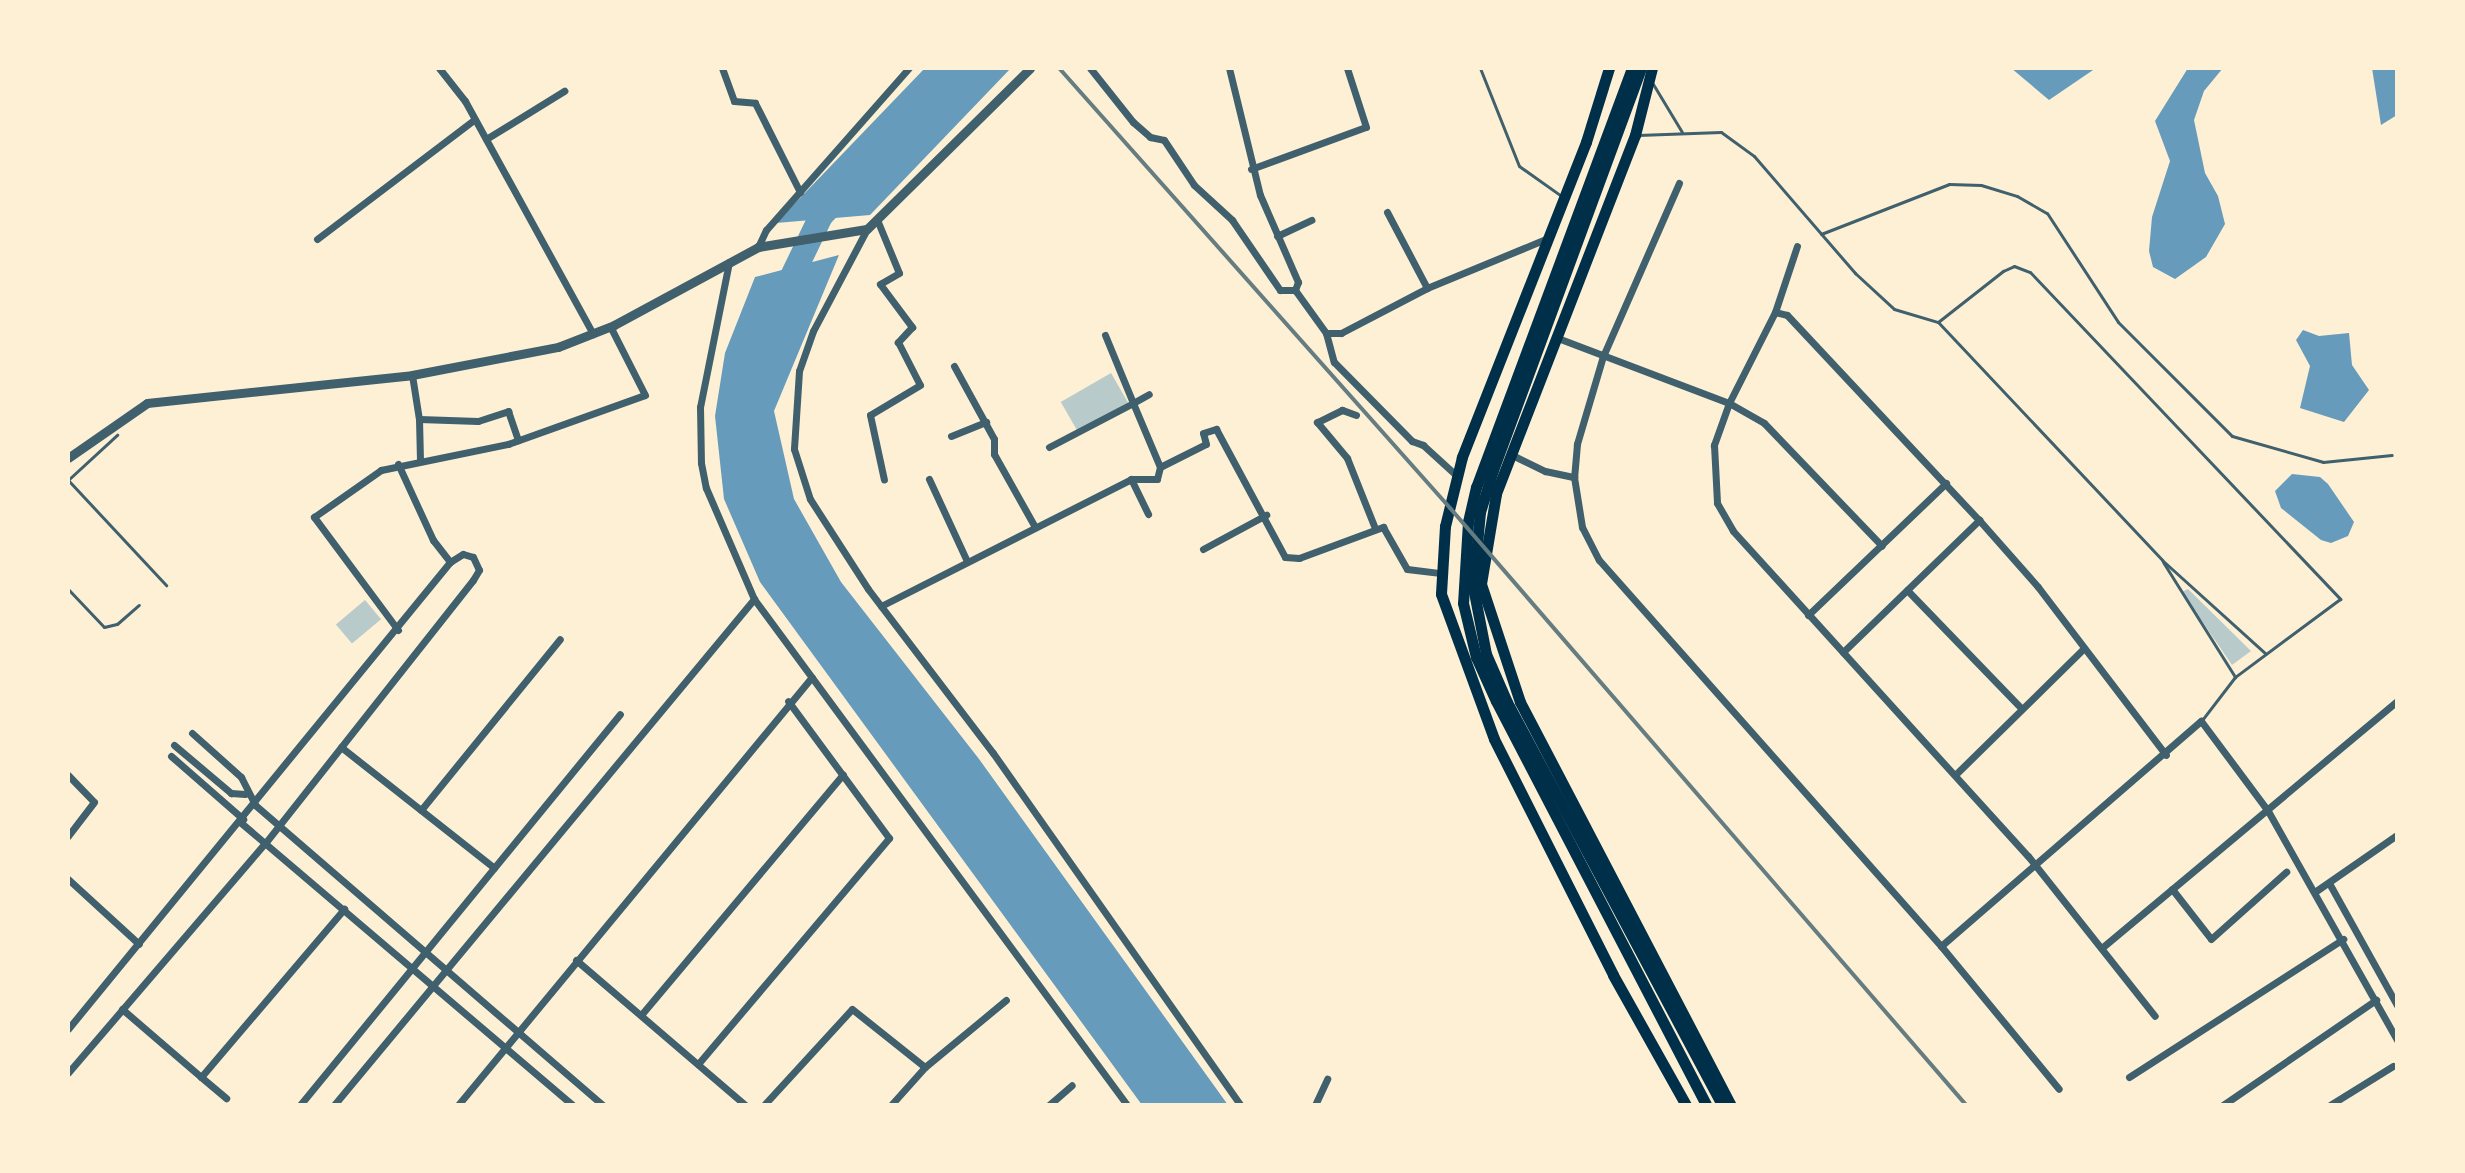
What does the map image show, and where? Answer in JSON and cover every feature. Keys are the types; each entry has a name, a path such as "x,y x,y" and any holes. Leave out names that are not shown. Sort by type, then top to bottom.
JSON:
{"highway":[{"path":"1609,68 1563,199 1457,476 1441,573 1441,594 1474,694 1494,739 1613,975 1686,1105"},
{"path":"1632,68 1476,487 1468,522 1463,603 1476,657 1496,701 1682,1047 1722,1105"},
{"path":"1641,68 1493,470 1480,512 1473,587 1486,654 1507,702 1682,1047 1706,1105"},
{"path":"1651,74 1635,135 1510,454 1490,516 1481,584 1513,686 1731,1105"},
{"path":"1539,256 1580,273"},
{"path":"1474,694 1496,699 1513,686"},
{"path":"1494,739 1508,719 1532,724"}],"street":[{"path":"439,68 475,119 593,334"},
{"path":"722,68 734,101 755,103 800,192"},
{"path":"758,247 800,192 909,68"},
{"path":"68,458 147,403 412,375 548,349 610,326 758,247 867,229 878,222 1030,68"},
{"path":"1090,68 1133,122 1150,137 1164,140 1194,185 1232,220 1277,287 1295,290 1326,333 1334,362 1412,441 1423,445 1457,476"},
{"path":"1229,68 1251,169 1298,282 1295,290"},
{"path":"1251,169 1366,127 1347,68"},
{"path":"486,139 564,91"},
{"path":"317,239 475,119"},
{"path":"1679,183 1603,356 1577,444 1574,477 1582,527 1599,560 1941,946 2059,1089"},
{"path":"1387,212 1427,288"},
{"path":"1277,236 1311,220"},
{"path":"878,222 899,273 880,284 912,327 898,342 920,385 870,415 884,480"},
{"path":"867,229 813,331 799,371 794,449 810,499 881,606 993,753 1240,1105"},
{"path":"1326,333 1341,333 1427,288 1546,239"},
{"path":"1797,246 1775,312 1729,403 1711,465 1717,503 1729,525 1808,615 1957,773 2037,866 2104,946 2155,1016"},
{"path":"729,262 700,407 701,463 706,488 754,599 1127,1105"},
{"path":"1775,312 1785,313 1979,520 2038,587 2082,650 2166,755"},
{"path":"398,630 314,517 364,478 398,464 518,440 645,395 610,326"},
{"path":"881,606 966,559 1131,479 1157,479 1160,467 1105,335"},
{"path":"1555,337 1729,403 1764,423 1882,546"},
{"path":"954,366 994,439 994,454 1035,527"},
{"path":"412,375 419,419 420,459"},
{"path":"1049,447 1149,394"},
{"path":"1356,415 1342,410 1317,422 1347,458 1374,526 1391,534 1407,569 1441,573"},
{"path":"419,419 478,421 508,411 518,440"},
{"path":"951,436 986,422"},
{"path":"1160,467 1208,443 1203,433 1220,430 1290,560 1374,526"},
{"path":"1510,454 1545,471 1574,477"},
{"path":"398,464 433,540 450,562"},
{"path":"929,479 966,559"},
{"path":"1131,479 1148,514"},
{"path":"1808,615 1946,483"},
{"path":"1203,549 1266,515"},
{"path":"1843,652 1979,520"},
{"path":"68,1029 242,821 450,562 468,554 476,560 477,575 265,843 68,1073"},
{"path":"1907,590 2022,709"},
{"path":"334,1105 447,965 754,599"},
{"path":"421,810 560,639"},
{"path":"1957,773 2082,650"},
{"path":"458,1105 788,701 812,677"},
{"path":"698,1064 888,841 888,833 788,701"},
{"path":"2104,946 2397,701"},
{"path":"300,1105 430,951 620,714"},
{"path":"1941,946 2166,755 2201,721 2268,811 2316,891 2397,1040"},
{"path":"192,733 241,777 245,794 255,805 447,965 603,1105"},
{"path":"174,745 231,793 245,794"},
{"path":"341,747 494,868"},
{"path":"171,756 265,843 433,982 573,1105"},
{"path":"641,1015 843,774"},
{"path":"68,775 94,802 68,836"},
{"path":"2316,891 2397,835"},
{"path":"2172,889 2211,939 2286,872"},
{"path":"68,879 139,944"},
{"path":"2329,883 2397,1005"},
{"path":"201,1077 344,909"},
{"path":"2129,1077 2343,939"},
{"path":"576,960 745,1105"},
{"path":"891,1105 925,1067 1006,1000"},
{"path":"2223,1105 2376,1000"},
{"path":"122,1009 226,1098"},
{"path":"764,1105 852,1009 925,1067"},
{"path":"2330,1105 2393,1066"},
{"path":"1315,1105 1327,1079"},
{"path":"1049,1105 1072,1085"}],"lane":[{"path":"1480,68 1519,166 1563,199"},
{"path":"1651,74 1682,132"},
{"path":"1635,135 1721,132 1735,141 1894,309 1938,322 2162,560 2266,654"},
{"path":"1821,234 1949,184 1981,185 2017,196 2047,213 2118,322 2232,436 2323,462 2392,455"},
{"path":"1938,322 2003,271 2014,266 2030,272 2340,599 2235,677 2201,721"},
{"path":"117,435 68,480 166,585"},
{"path":"2162,560 2235,677"},
{"path":"68,589 104,627 117,624 139,605"}],"shaded area":[{"path":"1111,373 1128,402 1078,431 1061,402"},
{"path":"2188,589 2251,651 2232,665 2182,592"},
{"path":"365,600 381,619 352,644 336,624"}],"water":[{"path":"925,68 1011,68 870,215 776,223"},
{"path":"2011,68 2096,68 2049,100"},
{"path":"2188,68 2223,68 2204,91 2194,120 2205,173 2218,196 2225,224 2206,257 2175,279 2153,267 2149,251 2152,217 2170,161 2155,121"},
{"path":"2372,68 2397,68 2397,115 2381,125"},
{"path":"839,255 774,411 794,499 841,582 979,759 1228,1105 1142,1105 760,582 724,499 715,416 725,353 755,277"},
{"path":"2303,330 2319,336 2349,333 2352,365 2369,390 2344,422 2300,408 2310,366 2296,340"},
{"path":"2292,474 2320,477 2328,484 2354,522 2348,536 2331,543 2321,540 2281,508 2275,491"}],"waterway":[{"path":"783,295 821,216 840,196"}],"railway":[{"path":"1059,68 1450,508 1966,1105"}]}
